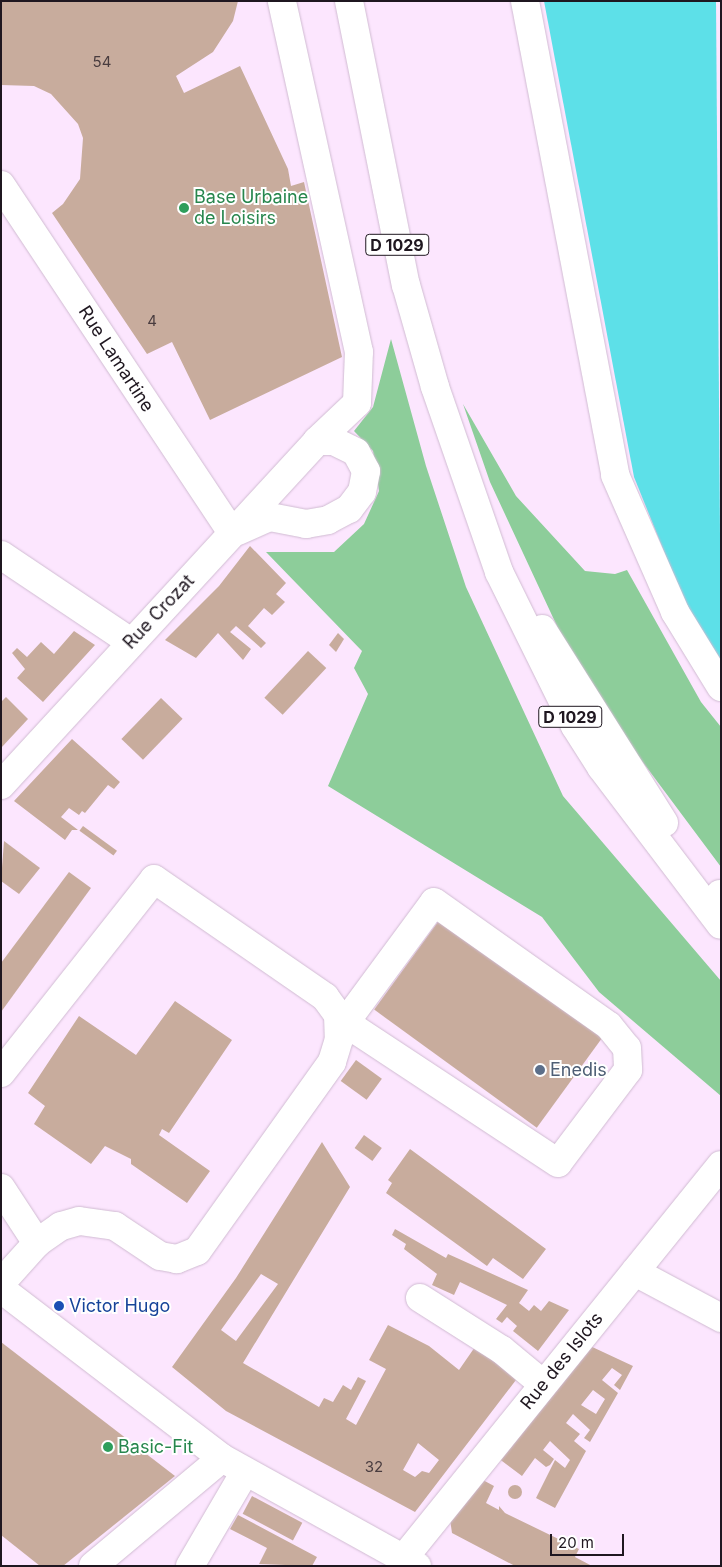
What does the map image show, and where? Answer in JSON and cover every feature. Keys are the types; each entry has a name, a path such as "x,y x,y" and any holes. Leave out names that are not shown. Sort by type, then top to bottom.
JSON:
{"main road":[{"name":"Rue Crozat","path":"1,785 232,533 318,441 357,403 359,352 282,1"},
{"name":"D 1029","path":"349,1 406,285 435,387 469,482 498,572 549,680 601,767 673,865 721,925"},
{"path":"525,1 615,475 675,612 721,687"},
{"name":"Rue Lamartine","path":"1,185 232,533"},
{"path":"232,533 270,517 306,524 328,520 349,509 362,492 366,471 356,452 333,441 318,441"},
{"name":"D 1029","path":"469,482 540,625 584,699 686,854 721,894"},
{"path":"1,555 131,642"},
{"path":"673,865 721,940"},
{"path":"1,1074 154,879 325,997 338,1015 339,1031 332,1062 197,1251 176,1259 160,1256 115,1226 79,1221 61,1226 37,1244 1,1283"},
{"path":"434,902 609,1026 627,1048 628,1070 558,1163 356,1030 339,1031 434,902"},
{"name":"Rue des Islots","path":"410,1562 543,1384 721,1165"},
{"path":"1,1188 37,1244"},
{"path":"634,1272 721,1318"},
{"path":"1,1289 222,1458 410,1562"},
{"path":"420,1298 502,1350 543,1384"},
{"path":"93,1566 222,1458"},
{"path":"190,1566 245,1472"}],"green space":[{"path":"391,339 426,466 466,587 563,796 721,981 721,1096 599,992 542,917 328,786 368,694 354,668 362,651 266,552 334,552 364,524 379,491 373,451 354,431 373,407"},
{"path":"463,404 516,496 585,571 615,574 627,570 701,702 721,727 721,867 583,682 490,482"}],"water":[{"path":"544,1 716,1 721,670 683,599 634,477"}],"building":[{"name":"Base Urbaine de Loisirs","path":"1,1 238,1 233,21 213,52 176,76 184,93 240,66 288,169 291,186 304,182 342,357 210,420 172,342 147,354 52,213 63,204 80,179 83,138 78,124 51,94 34,86 1,85"},
{"path":"250,546 286,583 276,594 285,602 272,615 264,608 248,626 266,643 261,648 236,626 230,632 251,649 243,660 218,633 196,658 165,640 219,586"},
{"path":"74,631 95,645 43,702 17,678 25,669 12,653 17,648 27,657 41,642 54,654"},
{"path":"338,633 344,639 336,652 329,645"},
{"path":"308,651 326,668 283,715 264,698"},
{"path":"6,697 28,719 1,748 1,702"},
{"path":"161,698 183,719 143,760 121,739"},
{"path":"72,739 120,782 114,789 108,785 85,813 82,811 79,815 69,808 61,817 78,830 72,830 65,840 14,801"},
{"path":"83,826 117,851 113,856 79,831"},
{"path":"4,841 40,868 19,894 1,881"},
{"path":"69,872 91,888 1,1012 1,963"},
{"path":"440,919 603,1037 537,1128 374,1010"},
{"path":"175,1001 232,1040 169,1133 162,1129 159,1135 210,1171 187,1203 131,1164 131,1159 105,1146 91,1164 34,1124 45,1106 28,1093 79,1016 136,1055"},
{"path":"356,1060 382,1079 367,1100 341,1081"},
{"path":"364,1135 382,1148 372,1161 355,1148"},
{"path":"322,1142 350,1187 243,1363 319,1407 324,1398 333,1402 343,1385 351,1390 358,1377 366,1381 346,1419 356,1425 386,1369 369,1360 388,1325 429,1346 459,1370 477,1344 519,1376 415,1512 226,1411 172,1367 236,1278","holes":["261,1274 278,1284 236,1341 221,1330","418,1443 439,1460 429,1473 422,1471 415,1477 403,1470"]},
{"path":"410,1149 546,1249 523,1279 493,1258 487,1266 386,1193 392,1183 388,1180"},
{"path":"395,1229 446,1258 448,1254 528,1290 519,1303 529,1311 534,1305 541,1311 549,1301 569,1310 538,1351 513,1331 517,1326 507,1317 502,1323 496,1319 507,1305 460,1282 454,1295 432,1285 437,1274 404,1249 406,1244 392,1235"},
{"path":"1,1342 175,1476 63,1566 40,1566 1,1535"},
{"path":"588,1345 633,1366 620,1390 614,1385 622,1375 612,1368 602,1380 618,1393 590,1442 584,1438 590,1430 573,1414 566,1423 580,1434 574,1441 586,1451 555,1508 536,1498 555,1460 565,1468 570,1460 550,1441 543,1450 554,1459 550,1465 546,1467 535,1458 522,1476 498,1458","holes":["593,1390 605,1399 596,1414 581,1405"]},
{"path":"481,1479 494,1486 486,1503 499,1510 499,1506 505,1513 579,1549 575,1557 592,1566 515,1566 452,1533 450,1519"},
{"path":"515,1485 520,1487 522,1492 520,1497 515,1499 510,1497 508,1492 510,1487"},
{"path":"252,1496 302,1523 293,1540 243,1514"},
{"path":"238,1515 317,1557 312,1566 259,1564 267,1548 230,1529"}],"place":[{"name":"Base Urbaine de Loisirs","path":"184,208"},
{"name":"Enedis","path":"540,1070"},
{"name":"Victor Hugo","path":"59,1306"},
{"name":"Basic-Fit","path":"108,1447"}]}
